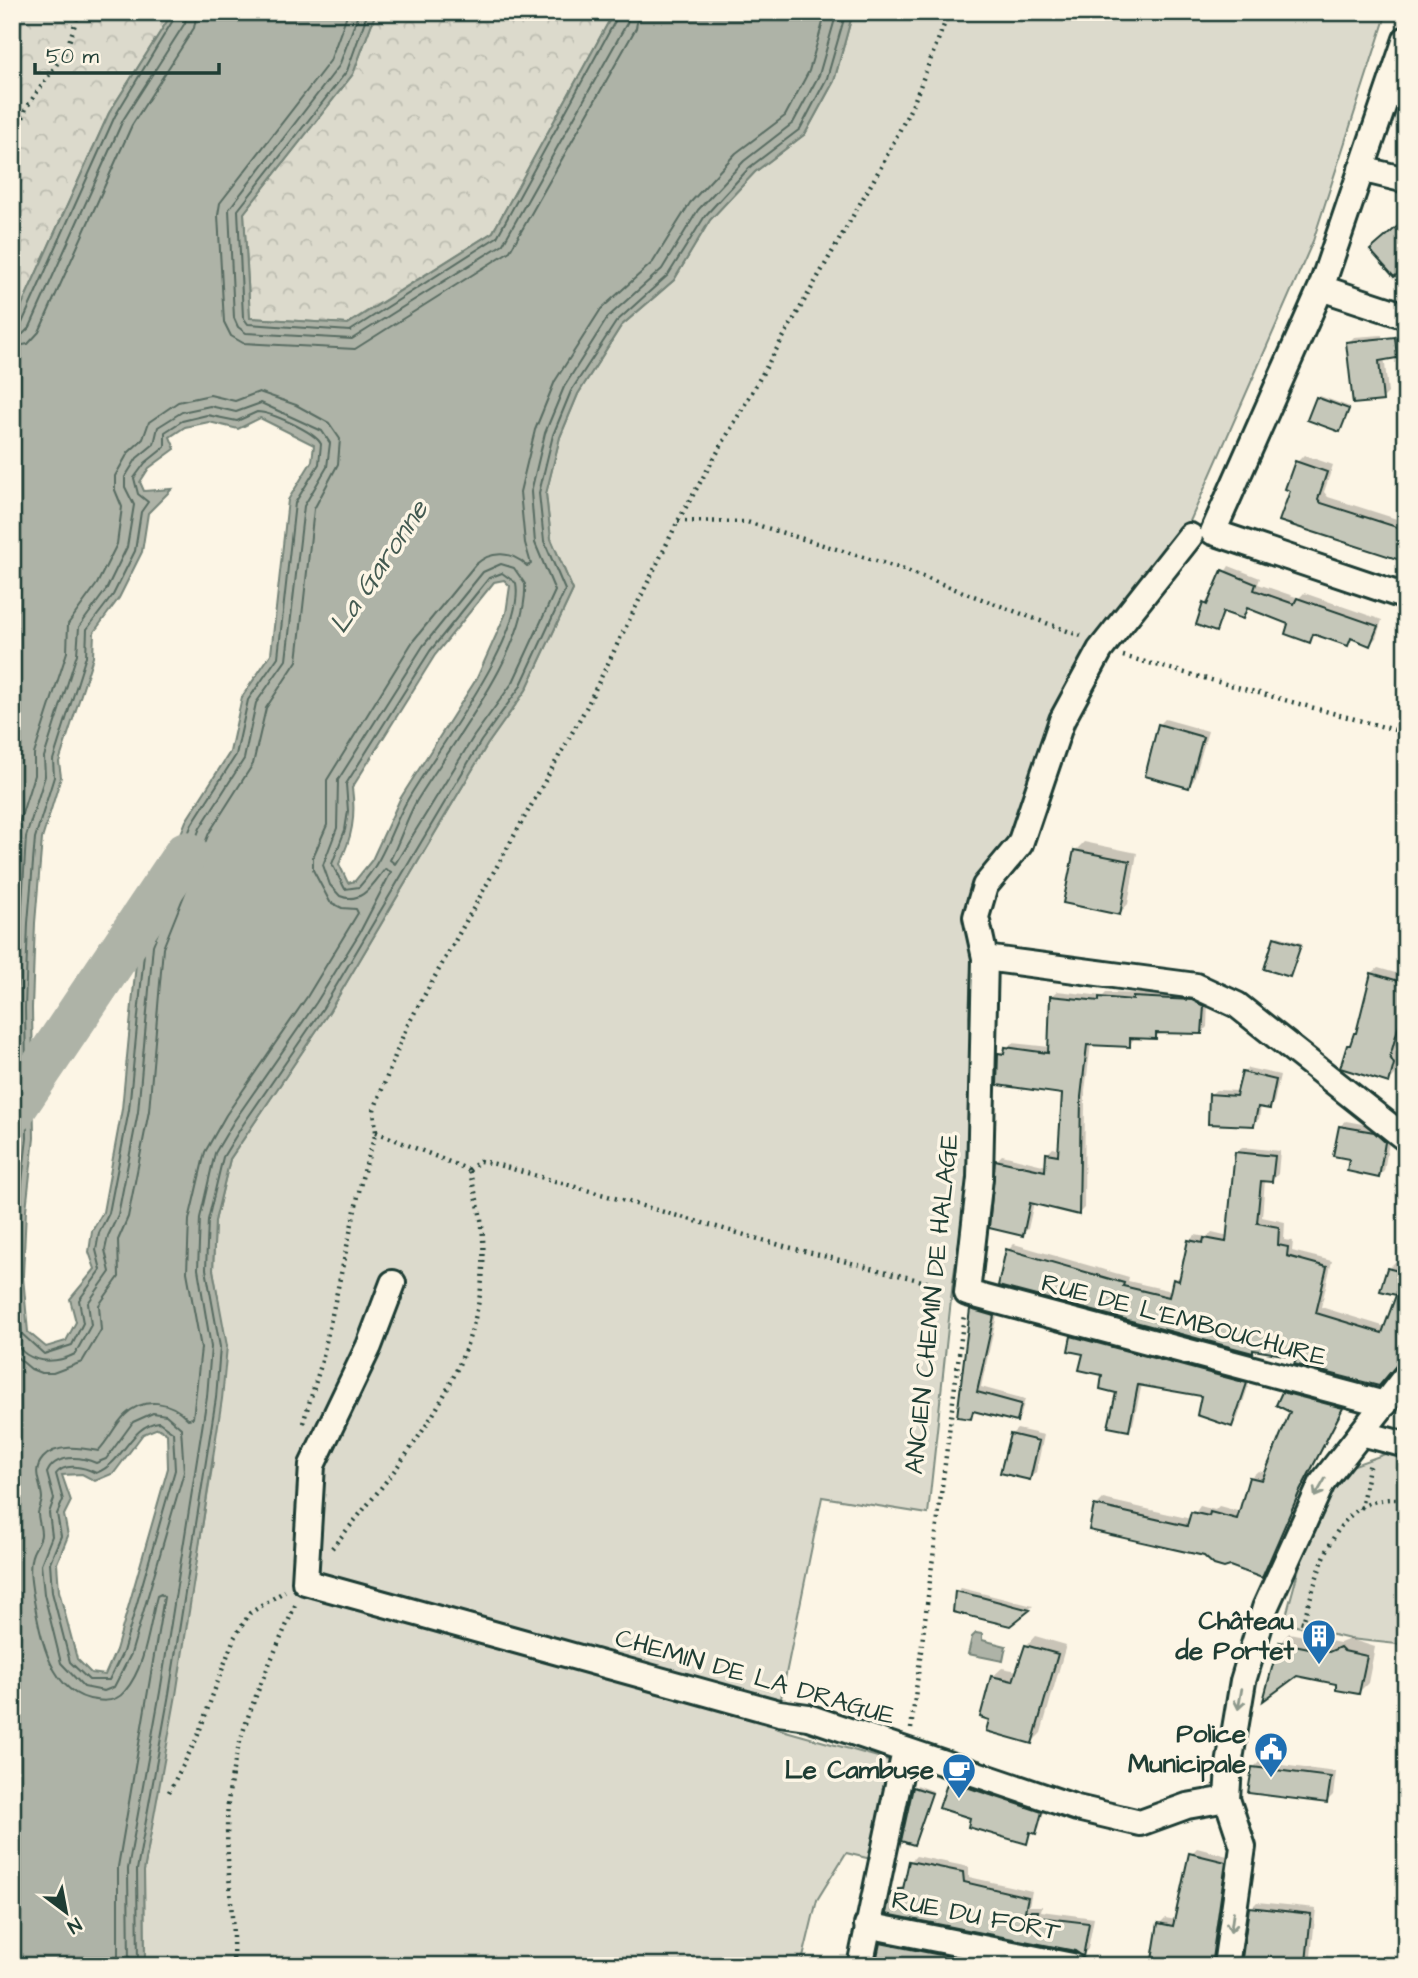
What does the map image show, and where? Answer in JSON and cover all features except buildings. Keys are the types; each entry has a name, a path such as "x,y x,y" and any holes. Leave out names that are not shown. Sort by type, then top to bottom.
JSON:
{"street":[{"name":"ANCIEN CHEMIN DE HALAGE","path":"967,1293 980,1178 985,958 976,917 985,886 1020,844 1062,720 1100,650 1202,534 1321,288 1406,39"},
{"path":"1362,169 1406,180"},
{"path":"1321,288 1406,316"},
{"path":"1202,534 1406,597"},
{"path":"985,958 1196,986 1237,1005 1406,1139"},
{"path":"305,1582 312,1465 369,1346 393,1283"},
{"name":"RUE DE L'EMBOUCHURE","path":"967,1293 1385,1404"},
{"path":"1226,1966 1243,1847 1227,1799 1229,1765 1243,1681 1265,1608 1322,1483 1383,1440 1385,1404 1406,1376"},
{"name":"CHEMIN DE LA DRAGUE","path":"305,1582 766,1709 808,1717 1077,1808 1140,1823 1187,1806 1227,1799"},
{"path":"860,1966 905,1751"},
{"name":"RUE DU FORT","path":"867,1925 1072,1966"}],"path":[{"path":"12,201 21,125 26,108 66,51 79,12"},
{"path":"302,1425 321,1365 362,1178 376,1132 374,1110 406,1028 586,708 678,521 881,167 914,102 949,12"},
{"path":"678,521 747,522 895,567 1080,636 1100,650 1406,733"},
{"path":"376,1132 469,1170"},
{"path":"469,1170 480,1161 495,1164 780,1245 967,1293"},
{"path":"330,1552 404,1461 429,1423 452,1383 469,1338 482,1279 483,1238 469,1170"},
{"name":"ANCIEN CHEMIN DE HALAGE","path":"905,1751 967,1293"},
{"path":"1361,1509 1369,1464 1383,1440"},
{"path":"1265,1608 1279,1616 1303,1622 1330,1538 1347,1516 1394,1498 1406,1500"},
{"path":"169,1792 196,1740 234,1638 250,1613 269,1598 305,1582"},
{"path":"233,1966 228,1807 233,1765 250,1709 305,1582"}],"green space":[{"path":"12,12 173,12 109,113 12,327"},
{"path":"376,12 614,12 493,232 347,324 250,318 244,213 353,74"},
{"path":"853,12 1387,12 1313,241 1188,526 1121,612 1083,654 990,906 971,972 969,1016 973,1106 969,1176 953,1281 928,1514 822,1497 775,1728 899,1763 871,1859 846,1853 817,1900 801,1966 145,1966 144,1871 213,1462 219,1305 213,1270 215,1221 230,1159 329,1012 487,745 526,690 573,590 551,539 546,493 560,437 578,394 621,326 674,280 710,220 755,172 805,134 834,81"},
{"path":"1385,1454 1406,1458 1406,1645 1350,1639 1284,1623 1308,1535 1346,1468"}],"water":[{"path":"173,12 376,12 353,74 244,213 250,318 348,324 493,232 614,12 853,12 834,81 805,134 755,172 710,220 674,280 621,326 578,394 560,437 546,494 551,539 573,590 526,690 487,745 329,1012 230,1159 215,1221 213,1270 227,1346 222,1399 176,1695 144,1871 145,1966 12,1966 12,327 109,113","holes":["260,418 314,445 312,461 288,500 271,654 242,697 230,752 186,821 138,942 122,1109 103,1212 92,1231 89,1252 95,1269 70,1299 76,1322 66,1341 46,1347 28,1332 23,1276 26,1210 34,1138 32,1008 42,839 61,777 59,762 93,657 94,632 119,598 142,552 148,513 172,489 144,491 140,482 149,468 175,449 170,437 185,427 209,422 238,429","504,580 510,586 506,613 477,678 400,799 372,860 355,881 348,883 339,864 352,827 352,788 435,655 494,582","158,1428 167,1434 168,1468 116,1650 105,1675 91,1673 77,1659 59,1591 57,1563 68,1536 64,1515 71,1501 62,1475 82,1474 95,1481 114,1473 143,1434"]},
{"path":"976,1633 982,1634 982,1640 1006,1646 1003,1661 968,1654 972,1637"}],"waterway":[{"name":"La Garonne","path":"12,1112 186,853"}],"place":[{"name":"Château de Portet","path":"1319,1666"},
{"name":"Police Municipale","path":"1271,1779"},
{"name":"Le Cambuse","path":"959,1800"}]}
